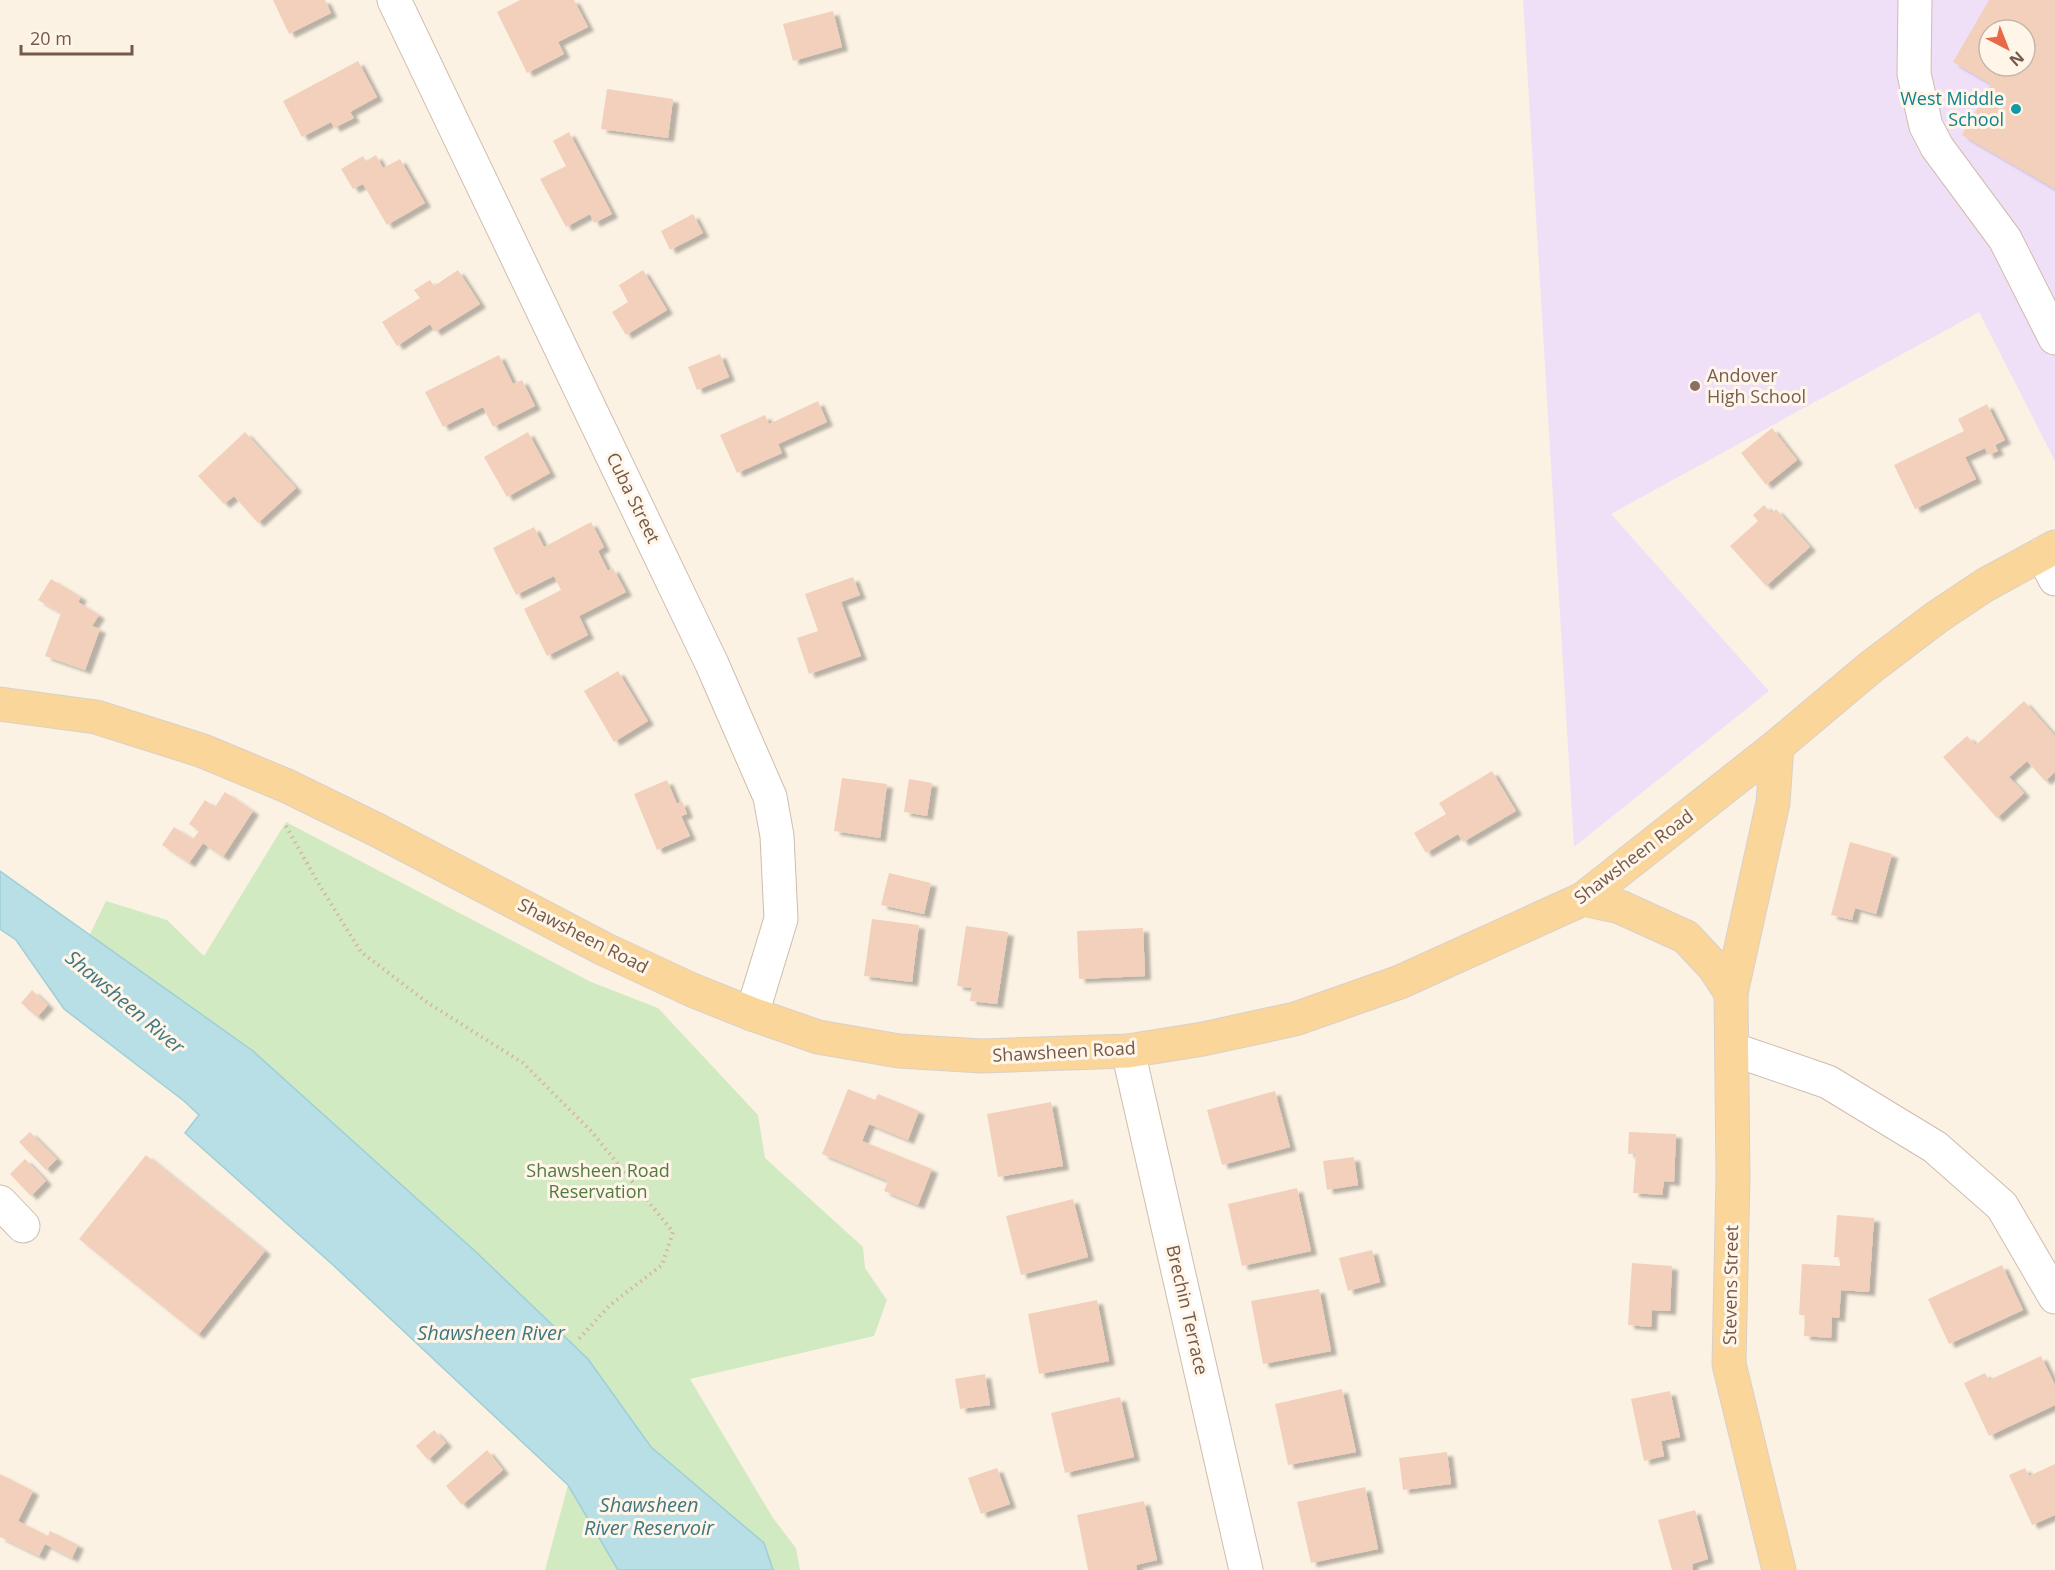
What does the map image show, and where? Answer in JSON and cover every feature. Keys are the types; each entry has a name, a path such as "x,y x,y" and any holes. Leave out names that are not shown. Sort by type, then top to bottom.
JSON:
{"main road":[{"name":"Shawsheen Road","path":"0,704 96,717 203,751 301,793 377,830 604,949 692,990 818,1037 899,1051 981,1056 1128,1051 1203,1039 1295,1019 1400,982 1583,899 1777,746 1871,667 1937,617 1985,585 2051,560"},
{"name":"Stevens Street","path":"1777,746 1773,803 1731,993 1733,1176 1729,1364 1779,1570"},
{"path":"1583,899 1620,907 1686,936 1714,967 1731,993"}],"street":[{"name":"Cuba Street","path":"394,0 712,664 770,797 777,836 782,919 752,1014"},
{"path":"1915,0 1914,74 1926,126 1937,147 2006,239 2055,338"},
{"path":"1732,1049 1828,1082 1935,1146 2002,1206 2055,1298"},
{"name":"Brechin Terrace","path":"1128,1051 1246,1570"},
{"path":"0,1202 23,1226"}],"path":[{"path":"301,793 286,826 361,952 428,1003 523,1063 592,1132 674,1232 662,1265 610,1305 577,1341"}],"shaded area":[{"name":"Andover High School","path":"1523,0 2055,0 2055,461 1979,312 1611,514 1769,691 1574,847"}],"green space":[{"name":"Shawsheen Road Reservation","path":"286,822 591,982 658,1008 758,1115 765,1158 863,1247 865,1268 887,1300 874,1336 690,1379 773,1518 796,1548 800,1570 727,1570 90,934 106,901 167,920 204,956"},
{"path":"568,1485 618,1570 545,1570"}],"water":[{"name":"Shawsheen River","path":"0,871 253,1051 476,1252 588,1359 651,1447 764,1543 773,1570 618,1570 568,1485 333,1265 185,1133 199,1115 64,1009 16,940 0,929"}],"building":[{"path":"273,0 325,0 331,13 289,34"},
{"path":"520,0 574,0 588,27 558,42 564,54 527,73 497,12"},
{"name":"West Middle School","path":"1989,0 2055,0 2055,189 1962,135 1991,84 1981,78 2037,78 2037,18 1979,18"},
{"path":"833,11 842,47 793,61 783,24"},
{"name":"West Middle School","path":"1977,21 1977,76 1953,62"},
{"path":"358,61 377,97 350,112 354,118 334,128 331,122 302,137 283,101"},
{"path":"607,89 673,99 668,138 601,129"},
{"path":"569,132 612,214 594,223 590,214 566,227 540,179 566,166 553,141"},
{"path":"376,155 383,168 400,159 425,203 387,225 363,184 353,189 341,169 363,156 366,161"},
{"path":"693,214 703,233 670,250 661,231"},
{"path":"458,270 480,304 435,332 430,324 397,346 382,322 420,298 414,290 430,280 434,286"},
{"path":"643,270 667,310 626,335 612,312 628,302 619,285"},
{"path":"720,354 729,377 697,390 688,367"},
{"path":"499,355 513,384 522,380 535,406 493,427 483,407 443,427 425,392"},
{"path":"818,401 827,422 778,444 782,453 737,473 720,435 765,415 769,424"},
{"path":"1987,404 2005,440 1995,445 1998,451 1988,455 1985,448 1965,457 1976,479 1915,509 1894,465 1964,431 1958,419"},
{"path":"1772,428 1797,460 1766,485 1741,453"},
{"path":"245,432 296,488 258,523 234,496 224,504 198,476"},
{"path":"528,432 550,473 507,497 484,457"},
{"path":"1764,505 1772,513 1776,509 1810,547 1766,586 1730,546 1758,521 1753,515"},
{"path":"591,522 604,547 598,551 608,571 613,568 626,592 579,616 588,635 547,656 524,609 561,590 554,576 516,595 493,548 534,527 544,547"},
{"path":"853,577 860,595 841,602 861,656 809,674 797,638 818,631 805,594"},
{"path":"51,579 81,597 78,602 99,615 92,626 100,629 85,670 45,656 61,613 38,600"},
{"path":"618,671 648,721 614,742 584,691"},
{"path":"2024,701 2055,736 2055,772 2045,781 2027,761 2009,777 2024,793 1997,818 1943,757 1967,736 1976,745"},
{"path":"1492,771 1516,811 1463,842 1458,834 1426,853 1414,833 1446,814 1439,803"},
{"path":"842,778 887,784 880,838 834,831"},
{"path":"909,779 932,783 927,816 904,812"},
{"path":"667,780 677,804 682,801 687,814 681,816 690,836 657,850 634,794"},
{"path":"225,792 253,811 223,857 203,843 189,863 162,845 174,827 193,839 199,831 189,824 205,800 215,807"},
{"path":"1850,842 1892,854 1876,914 1855,908 1852,920 1831,915"},
{"path":"889,873 931,883 924,914 881,905"},
{"path":"872,919 919,925 912,982 864,976"},
{"path":"966,926 1008,932 997,1004 970,1001 972,988 957,986"},
{"path":"1143,928 1145,976 1079,979 1077,931"},
{"path":"32,990 48,1005 37,1017 21,1003"},
{"path":"848,1089 875,1100 878,1094 919,1111 908,1140 869,1124 862,1141 932,1169 918,1205 884,1191 888,1181 822,1154"},
{"path":"1275,1091 1290,1147 1222,1165 1207,1110"},
{"path":"1051,1102 1063,1166 998,1177 987,1114"},
{"path":"30,1132 57,1159 46,1170 19,1142"},
{"path":"1629,1132 1676,1134 1674,1182 1664,1181 1662,1195 1633,1193 1636,1154 1628,1154"},
{"path":"146,1155 265,1251 198,1335 79,1239"},
{"path":"1354,1157 1358,1185 1327,1190 1323,1161"},
{"path":"25,1159 46,1181 31,1196 10,1174"},
{"path":"1297,1188 1311,1251 1242,1266 1228,1204"},
{"path":"1073,1199 1088,1257 1021,1275 1006,1216"},
{"path":"1837,1215 1874,1218 1869,1292 1841,1290 1839,1318 1832,1317 1831,1338 1804,1336 1805,1315 1799,1315 1802,1264 1840,1266 1840,1257 1834,1257"},
{"path":"1372,1250 1380,1282 1348,1291 1339,1258"},
{"path":"1632,1263 1672,1266 1670,1311 1652,1310 1651,1327 1628,1325"},
{"path":"2002,1265 2023,1310 1949,1344 1928,1299"},
{"path":"1319,1289 1331,1351 1263,1364 1251,1301"},
{"path":"1097,1300 1109,1361 1039,1374 1028,1314"},
{"path":"2041,1356 2055,1385 2055,1405 1989,1436 1964,1383 1985,1373 1989,1380"},
{"path":"985,1374 990,1405 960,1409 955,1379"},
{"path":"1342,1389 1356,1452 1288,1465 1275,1404"},
{"path":"1670,1391 1680,1437 1661,1441 1664,1456 1644,1461 1631,1399"},
{"path":"1120,1397 1134,1457 1065,1473 1051,1413"},
{"path":"434,1430 446,1443 428,1460 416,1446"},
{"path":"487,1450 503,1470 462,1505 446,1486"},
{"path":"1447,1452 1451,1484 1403,1490 1399,1458"},
{"path":"2055,1464 2055,1515 2032,1525 2009,1475 2025,1468 2029,1476"},
{"path":"997,1468 1010,1504 981,1514 968,1478"},
{"path":"0,1474 33,1491 18,1521 48,1536 50,1531 78,1545 72,1558 45,1544 39,1556 0,1537"},
{"path":"1365,1487 1378,1549 1311,1563 1297,1502"},
{"path":"1144,1501 1157,1560 1136,1565 1137,1570 1088,1570 1077,1515"},
{"path":"1695,1510 1708,1559 1692,1564 1693,1570 1672,1570 1658,1520"}],"place":[{"name":"West Middle School","path":"2016,109"},
{"name":"Andover High School","path":"1695,386"}],"water label":[{"name":"Shawsheen River Reservoir","path":"649,1516"}]}
